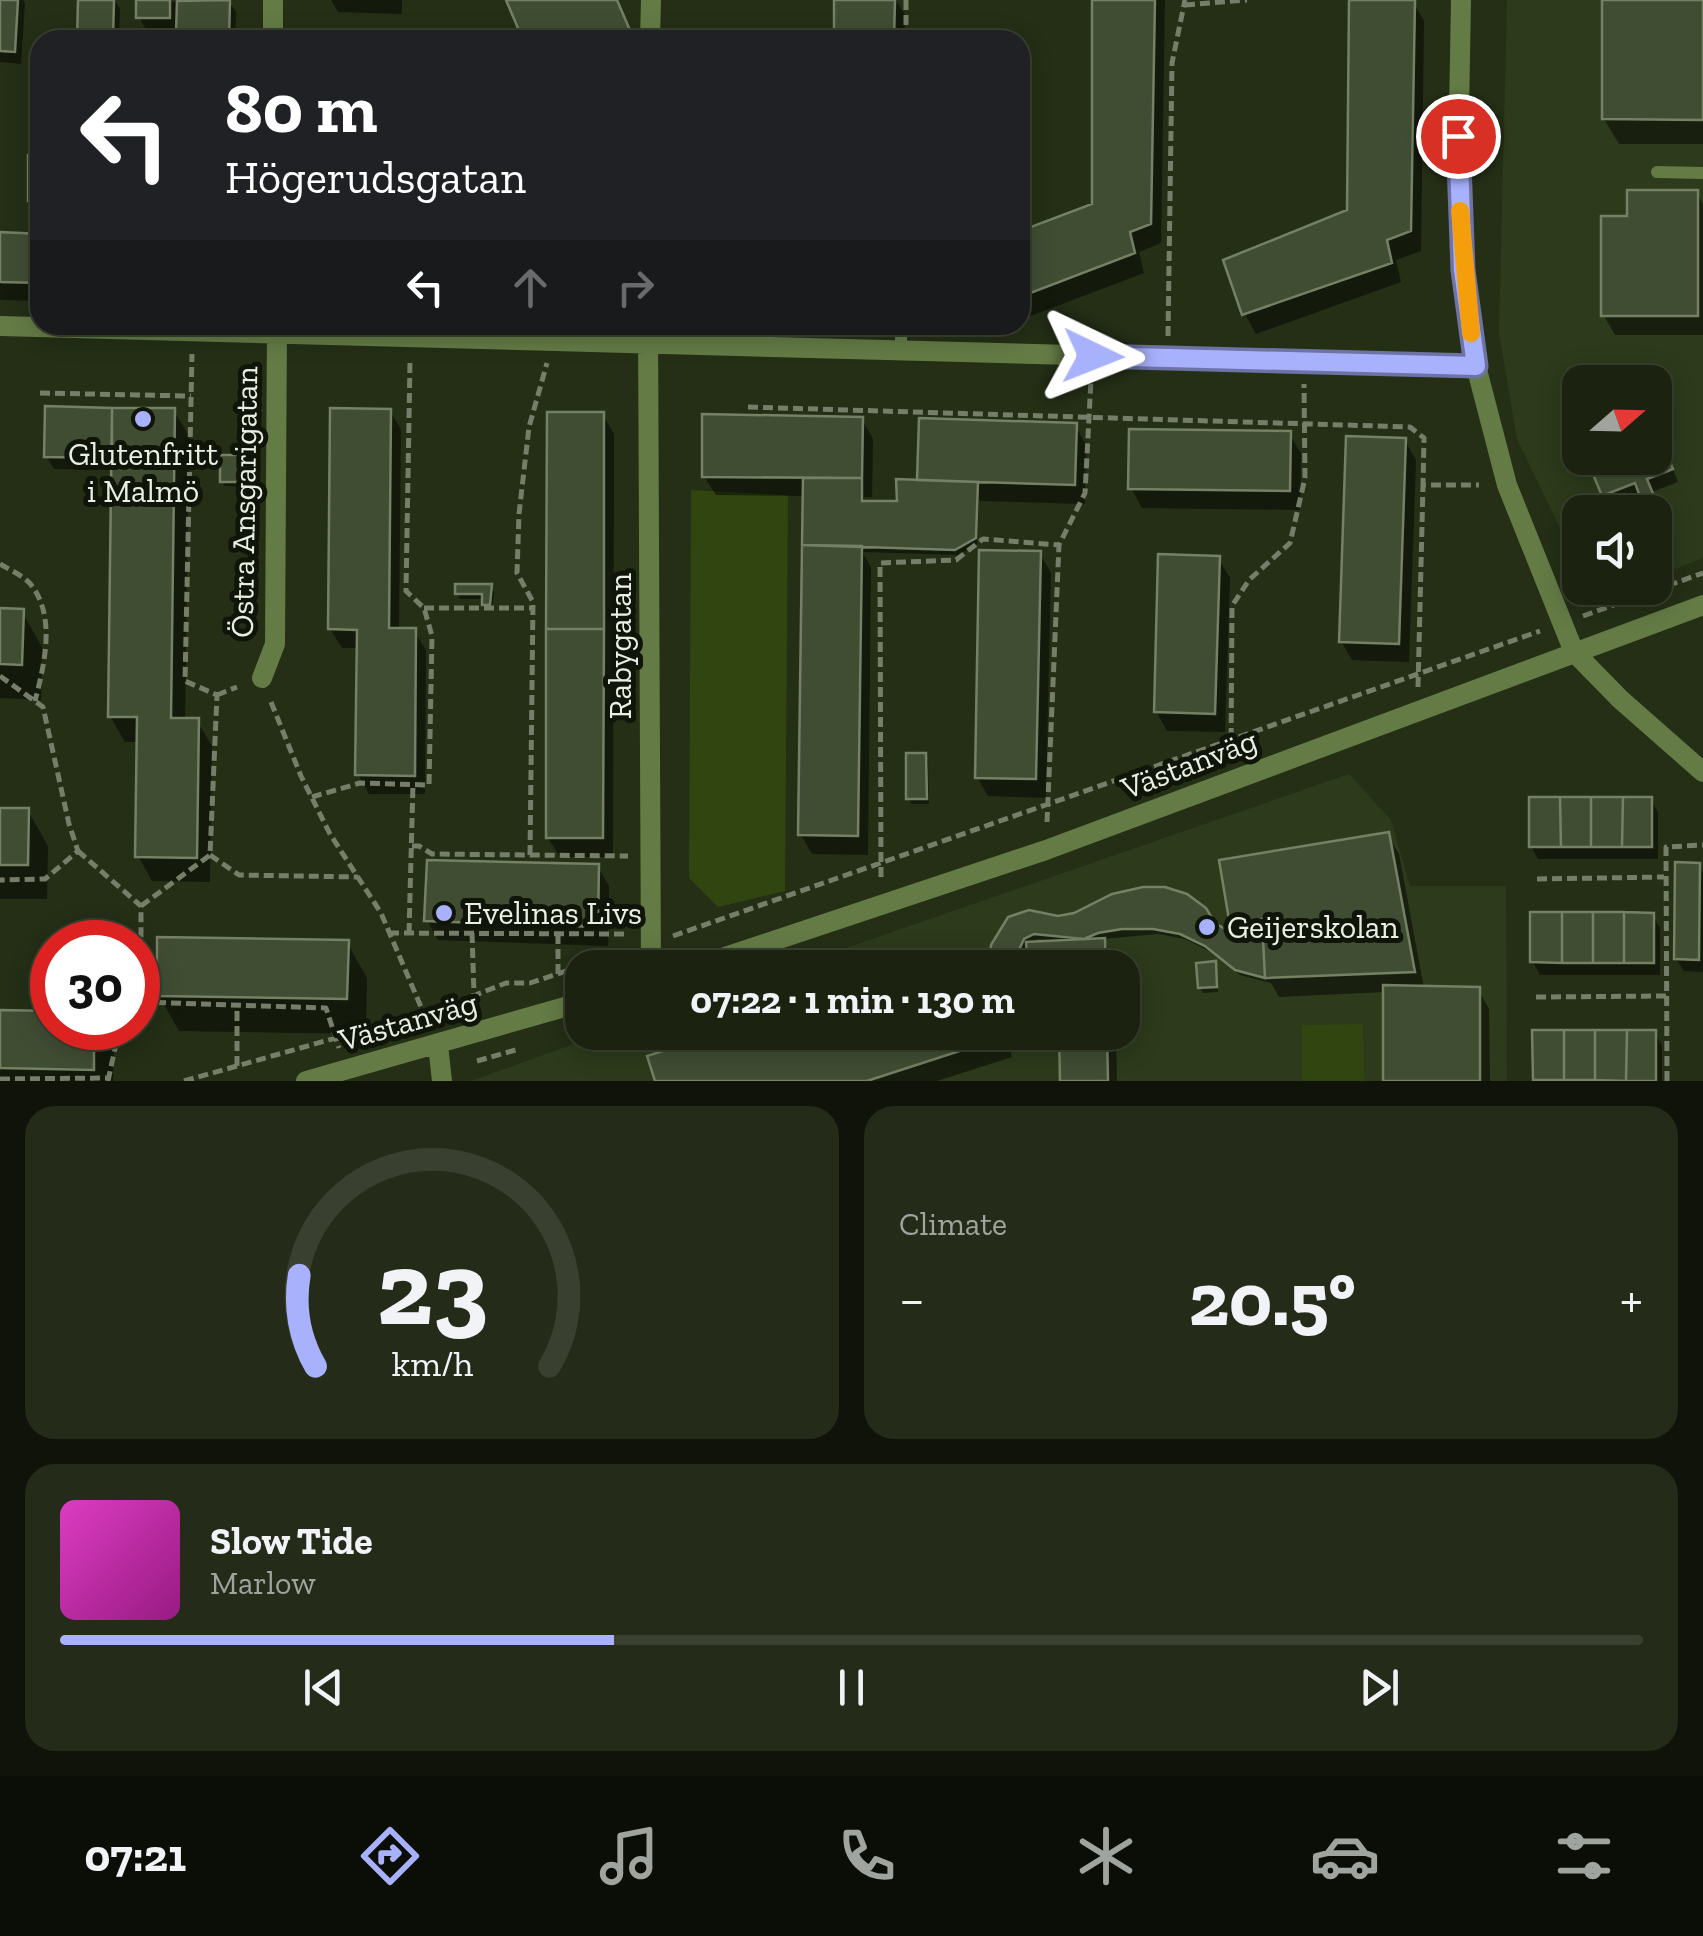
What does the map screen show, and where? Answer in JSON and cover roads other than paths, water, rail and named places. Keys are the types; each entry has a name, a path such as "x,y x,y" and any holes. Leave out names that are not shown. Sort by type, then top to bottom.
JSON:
{"street":[{"path":"273,0 273,30"},
{"path":"650,30 651,0"},
{"path":"1461,0 1458,170 1463,270 1476,366 1507,484 1574,652 1620,699 1703,772"},
{"path":"0,326 30,327"},
{"name":"Östra Ansgarigatan","path":"262,678 275,644 277,335"},
{"path":"360,335 555,342 636,335"},
{"name":"Rabygatan","path":"648,335 651,950"},
{"path":"664,335 901,350 1476,366"},
{"name":"Västanväg","path":"746,950 1046,850 1703,605"},
{"name":"Västanväg","path":"306,1081 565,1007"},
{"path":"438,1045 442,1081"}],"lane":[{"path":"1658,172 1703,173"},
{"path":"901,335 901,350"}],"place":[{"name":"Glutenfritt i Malmö","path":"143,419"},
{"name":"Evelinas Livs","path":"444,913"},
{"name":"Geijerskolan","path":"1207,927"}]}
